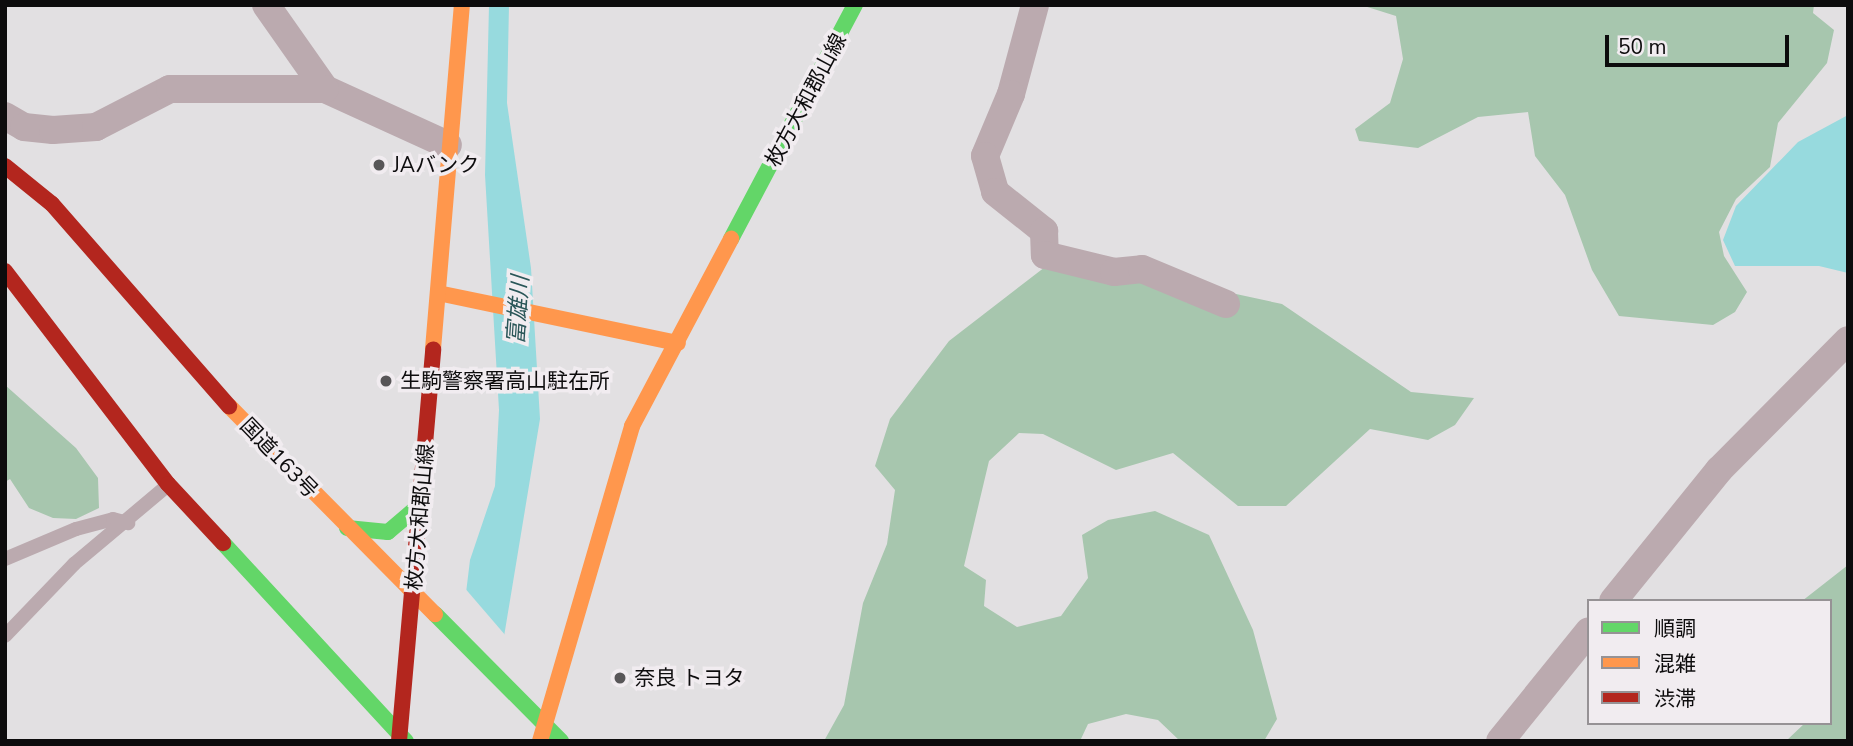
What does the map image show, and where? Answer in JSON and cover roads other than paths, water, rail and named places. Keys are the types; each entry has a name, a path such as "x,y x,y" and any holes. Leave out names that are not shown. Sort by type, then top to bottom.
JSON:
{"main road":[{"name":"枚方大和郡山線","path":"401,738 439,293 448,145 462,5"},
{"name":"枚方大和郡山線","path":"540,741 632,426 855,5"},
{"name":"国道163号","path":"5,166 52,204 226,403 414,593 439,622 561,741"},
{"path":"5,271 169,484 401,738"},
{"path":"439,293 635,329 678,343"},
{"path":"347,528 388,532 421,504"}],"street":[{"path":"266,5 324,89"},
{"path":"1035,5 1011,94 985,156 995,192 1044,231 1045,255 1114,272 1142,269 1226,304"},
{"path":"5,116 24,127 53,130 96,127 170,89 324,89 448,145"},
{"path":"1616,599 1719,470 1848,340"},
{"path":"1500,741 1587,633"}],"lane":[{"path":"5,636 74,564 128,523 169,484"},
{"path":"5,559 76,529 113,519 128,523"}],"water":[{"name":"富雄川","path":"489,5 509,5 507,103 531,268 540,419 496,685 448,741 470,560 495,486 499,410 485,175"},
{"path":"1848,115 1848,273 1819,266 1735,266 1723,240 1736,206 1798,142"}],"place":[{"name":"JAバンク","path":"379,165"},
{"name":"生駒警察署高山駐在所","path":"386,381"},
{"name":"奈良 トヨタ","path":"620,678"}]}
